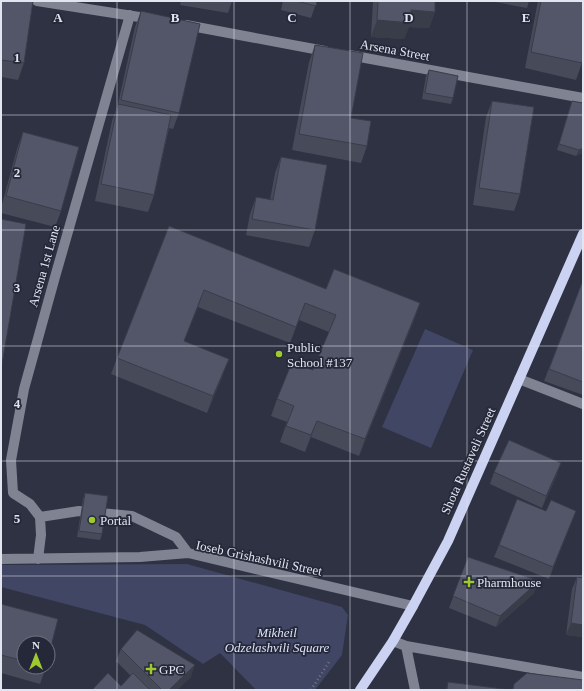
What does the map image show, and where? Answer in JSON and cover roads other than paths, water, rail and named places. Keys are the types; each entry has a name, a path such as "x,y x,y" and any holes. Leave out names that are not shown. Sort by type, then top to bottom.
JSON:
{"main road":[{"name":"Shota Rustaveli Street","path":"360,690 393,641 448,541 582,236"}],"street":[{"path":"37,1 161,21"},
{"name":"Arsena 1st Lane","path":"40,517 30,504 13,493 11,460 26,381 130,15"},
{"name":"Arsena Street","path":"177,24 583,98"},
{"path":"519,379 583,404"},
{"path":"38,559 41,536 40,517 79,511 132,516 176,537 188,553"},
{"name":"Ioseb Grishashvili Street","path":"1,559 140,557 188,553 413,606"},
{"path":"393,641 406,646 583,677"},
{"path":"406,646 415,690"}],"place":[{"name":"Public School #137","path":"279,354"},
{"name":"Portal","path":"92,520"},
{"name":"Pharmhouse","path":"469,582"},
{"name":"GPC","path":"151,669"}],"park label":[{"name":"Mikheil Odzelashvili Square","path":"277,640"}]}
